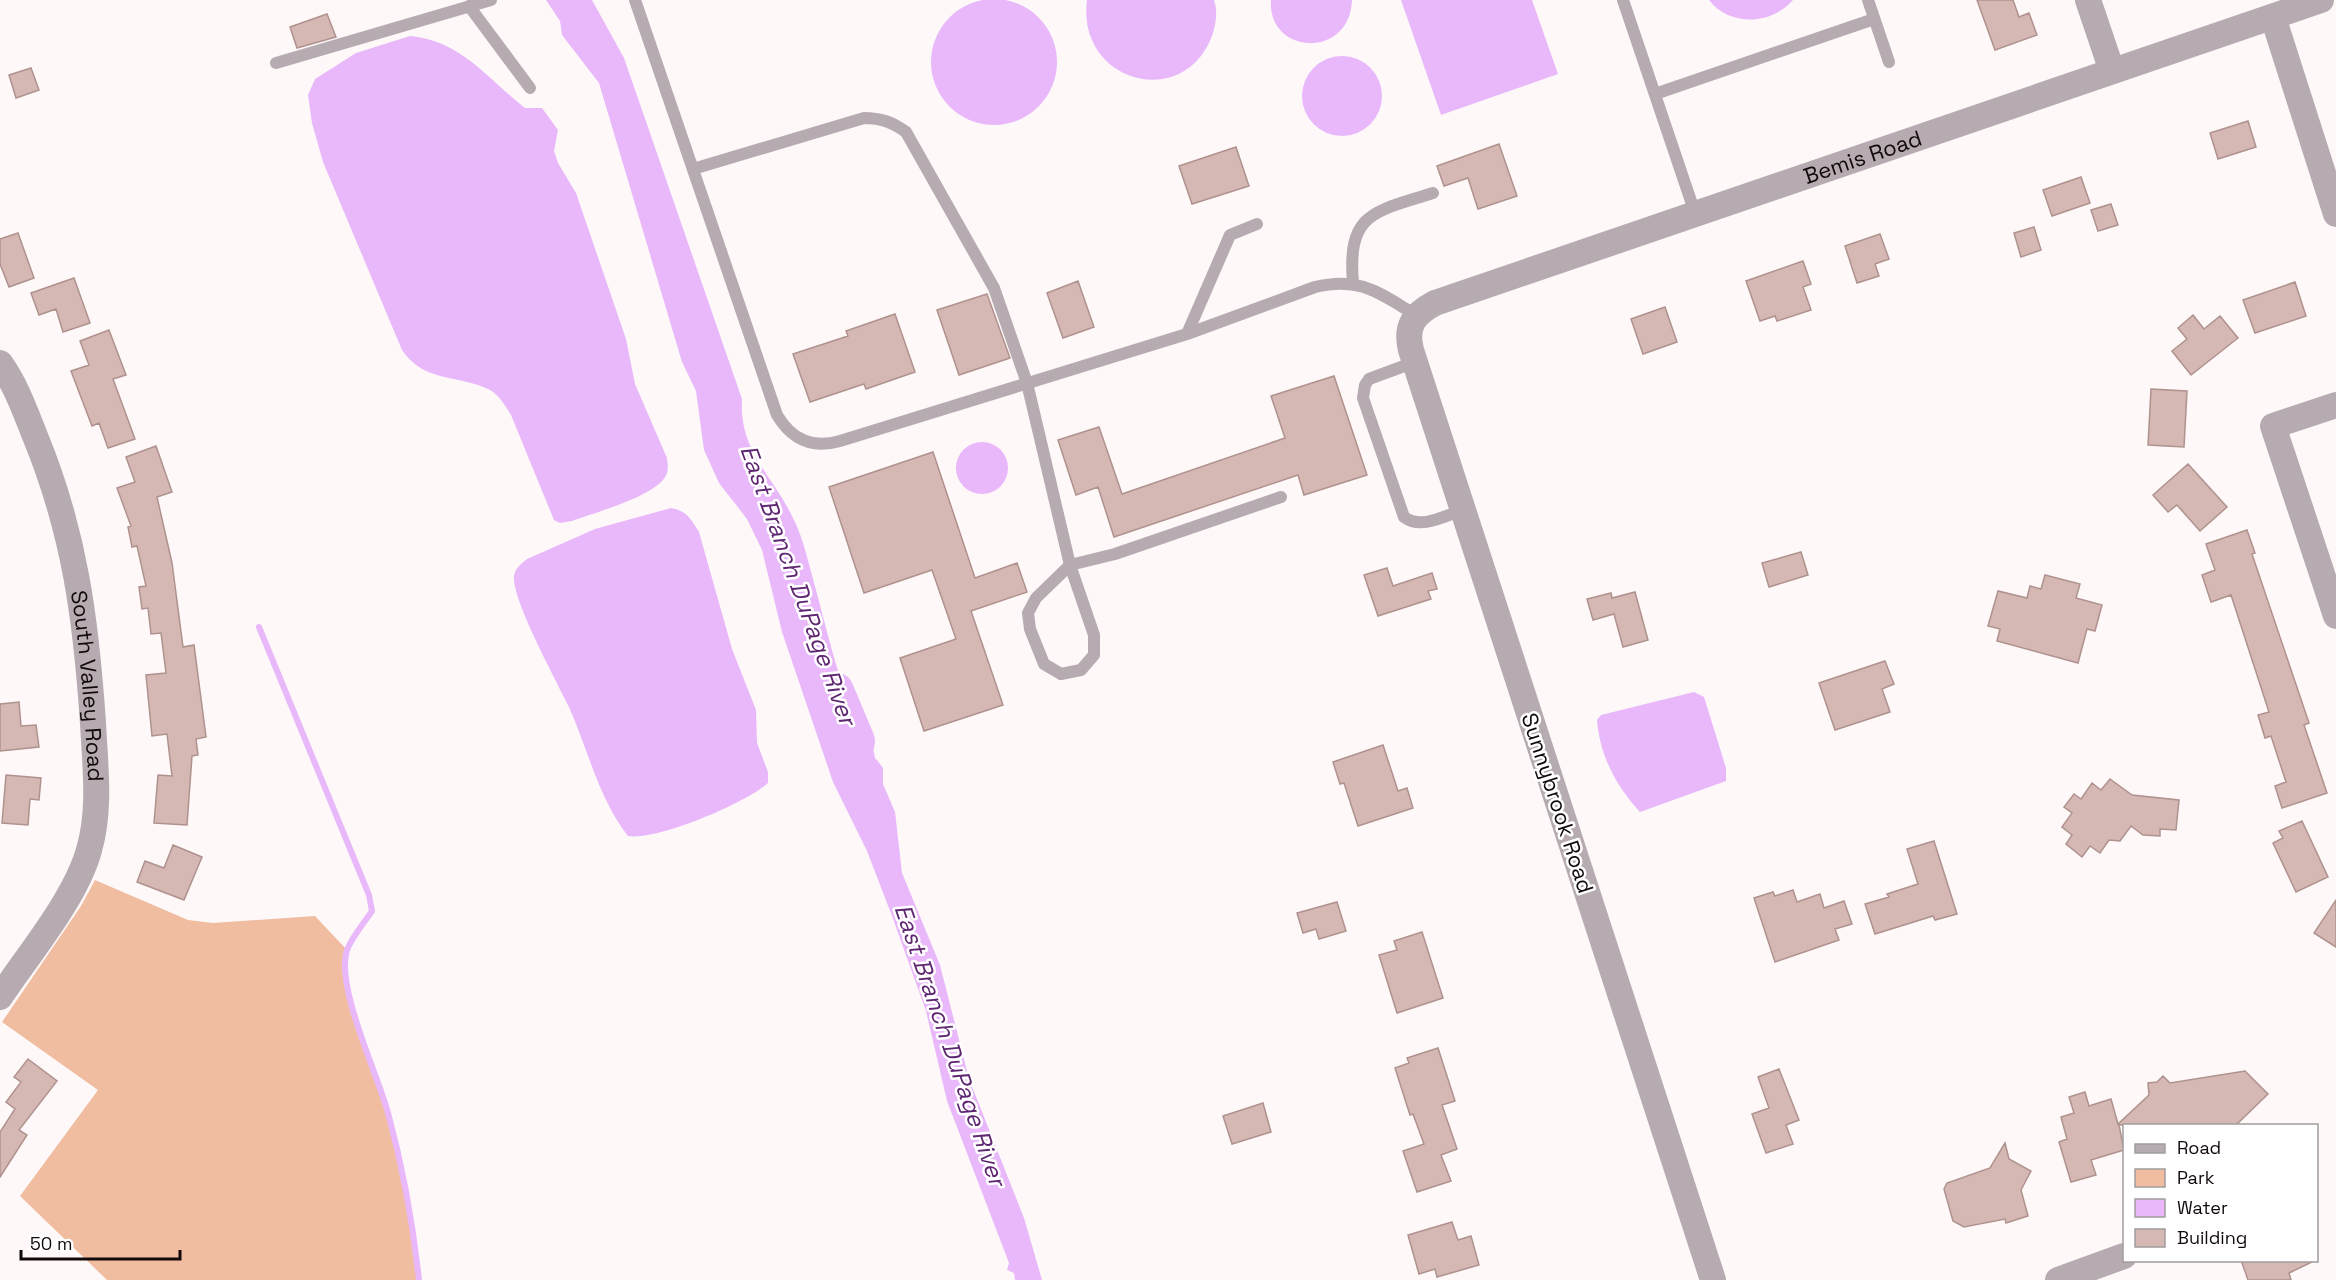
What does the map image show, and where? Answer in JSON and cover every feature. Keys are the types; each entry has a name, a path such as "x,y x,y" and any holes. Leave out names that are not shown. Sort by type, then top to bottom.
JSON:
{"street":[{"path":"2088,0 2112,71"},
{"name":"Bemis Road","path":"1413,320 1435,303 2321,0"},
{"path":"2272,17 2336,214"},
{"name":"Sunnybrook Road","path":"1413,320 1408,339 1414,362 1713,1280"},
{"name":"South Valley Road","path":"0,363 18,395 50,471 69,534 81,596 97,788 95,823 89,852 72,890 0,997"},
{"path":"2336,405 2273,426 2336,616"},
{"path":"2058,1280 2123,1256"}],"lane":[{"path":"276,63 491,0"},
{"path":"636,0 777,415 785,428 796,438 810,444 826,445 1187,334 1334,282 1353,283 1372,288 1413,320"},
{"path":"1623,0 1695,213"},
{"path":"1868,0 1888,62"},
{"path":"469,6 530,88"},
{"path":"1655,94 1874,19"},
{"path":"693,168 864,118 879,118 893,123 906,132 994,288 1027,383 1070,565 1096,645 1089,664 1081,670 1061,674 1044,664 1039,656 1028,622 1028,613 1036,598 1070,565 1115,554 1281,497"},
{"path":"1353,283 1351,255 1360,227 1383,209 1433,193"},
{"path":"1187,334 1230,235 1257,224"},
{"path":"1414,362 1369,379 1365,385 1363,398 1404,518 1409,522 1422,524 1463,510"}],"green space":[{"path":"95,880 188,920 213,923 315,916 347,950 346,979 366,1051 388,1112 403,1180 419,1280 107,1280 20,1196 98,1090 2,1022 81,906"}],"water":[{"path":"994,-1 1018,4 1039,17 1052,38 1057,62 1052,86 1039,107 1018,120 994,125 970,120 949,107 936,86 931,62 936,38 949,17 970,4"},
{"path":"546,0 592,0 624,58 742,399 745,432 758,460 791,514 801,538 841,681 864,740 855,740 854,751 869,765 876,759 883,768 883,784 895,812 902,873 940,965 969,1079 1024,1218 1042,1280 1015,1280 1014,1273 1007,1270 1009,1263 947,1101 926,1011 867,851 833,782 782,632 762,550 747,519 719,483 704,450 696,391 682,362 599,83 562,35 560,21"},
{"path":"1087,0 1214,0 1215,27 1198,60 1179,74 1157,80 1134,77 1114,67 1098,51 1088,28"},
{"path":"1271,0 1352,0 1348,19 1338,33 1324,41 1309,43 1294,40 1282,32 1273,18"},
{"path":"1401,0 1532,0 1558,74 1441,115"},
{"path":"1709,0 1793,0 1774,14 1751,20 1728,15"},
{"path":"410,36 428,39 459,53 525,108 542,108 558,130 554,151 558,163 576,193 626,339 635,384 667,458 668,469 665,477 645,493 572,521 560,523 554,520 511,415 499,398 490,390 478,385 431,373 411,361 402,350 323,162 312,123 308,95 315,79 356,53"},
{"path":"1342,56 1357,59 1370,68 1379,81 1382,96 1379,111 1370,124 1357,133 1342,136 1327,133 1314,124 1305,111 1302,96 1305,81 1314,68 1327,59"},
{"path":"977,442 987,442 996,446 1004,454 1008,468 1004,482 996,490 987,494 977,494 968,490 960,482 956,473 956,463 960,454 968,446"},
{"path":"671,508 685,513 699,532 732,649 756,710 757,743 768,772 768,783 741,800 701,819 659,833 628,836 609,806 569,707 527,622 515,588 514,574 527,559 595,529"},
{"path":"1694,692 1704,697 1726,768 1726,781 1640,812 1624,792 1611,770 1602,746 1597,720 1601,715"}],"building":[{"path":"1977,0 2013,0 2019,17 2029,13 2037,35 1995,50"},
{"path":"327,14 336,37 297,48 290,27"},
{"path":"31,68 39,90 16,98 9,75"},
{"path":"2248,121 2256,147 2218,159 2210,133"},
{"path":"1499,144 1517,196 1478,209 1468,178 1444,186 1437,166"},
{"path":"1236,147 1249,186 1192,204 1179,166"},
{"path":"2081,177 2090,203 2052,216 2043,190"},
{"path":"2111,204 2118,225 2098,231 2091,210"},
{"path":"2034,227 2041,250 2021,257 2014,233"},
{"path":"18,233 34,278 9,287 0,264 0,239"},
{"path":"1880,234 1889,259 1875,264 1879,276 1857,283 1845,246"},
{"path":"1803,261 1811,284 1803,287 1811,310 1777,321 1775,316 1760,321 1746,281"},
{"path":"74,278 90,323 63,332 56,309 39,315 31,293"},
{"path":"1078,281 1094,327 1063,338 1047,293"},
{"path":"2295,282 2306,316 2255,333 2243,300"},
{"path":"987,294 1010,358 959,375 937,310"},
{"path":"1665,307 1677,342 1643,354 1631,319"},
{"path":"895,314 915,372 866,389 864,384 810,402 793,354 848,336 846,331"},
{"path":"2193,315 2204,329 2220,316 2238,338 2191,375 2172,351 2187,339 2178,328"},
{"path":"109,330 126,375 113,379 135,439 108,448 99,423 92,426 71,371 89,365 80,341"},
{"path":"1334,376 1367,475 1304,495 1298,475 1114,537 1098,487 1076,495 1058,440 1099,427 1122,494 1285,438 1271,396"},
{"path":"2151,389 2187,391 2184,447 2148,445"},
{"path":"156,446 172,492 157,497 172,563 183,647 194,645 206,737 196,739 198,755 192,756 187,825 154,823 158,775 172,776 167,734 152,736 146,675 166,673 161,633 151,634 148,608 142,609 139,587 146,586 137,546 132,547 128,527 131,526 117,488 135,482 126,457"},
{"path":"933,452 975,578 1017,563 1027,592 971,611 1003,705 924,731 900,658 956,639 932,570 864,593 829,487"},
{"path":"2188,464 2227,507 2200,531 2177,505 2168,512 2153,495"},
{"path":"2247,530 2255,553 2252,554 2309,723 2304,725 2327,793 2282,808 2275,786 2286,782 2271,736 2265,738 2258,715 2269,712 2231,595 2211,602 2202,575 2215,570 2206,544"},
{"path":"1801,552 1808,575 1769,587 1762,563"},
{"path":"1387,568 1393,586 1432,573 1437,589 1428,591 1431,599 1378,616 1364,575"},
{"path":"2045,575 2080,584 2076,598 2102,605 2095,631 2087,629 2078,663 1997,641 2000,629 1988,626 1998,591 2027,598 2030,586 2041,589"},
{"path":"1635,592 1648,640 1623,647 1614,614 1593,620 1587,599 1611,593 1612,598"},
{"path":"1885,661 1894,684 1882,689 1890,712 1835,730 1819,683"},
{"path":"19,702 21,726 36,725 39,747 0,751 0,704"},
{"path":"1383,745 1398,791 1407,788 1413,808 1358,826 1344,783 1340,784 1333,762"},
{"path":"6,775 41,778 39,800 30,799 28,825 2,823"},
{"path":"2110,779 2132,795 2179,800 2176,830 2160,829 2160,836 2143,835 2131,826 2120,841 2109,840 2100,853 2090,846 2082,857 2066,844 2072,835 2062,827 2072,813 2064,807 2074,794 2081,799 2092,783 2101,790"},
{"path":"2302,821 2328,877 2296,892 2273,843 2283,838 2279,831"},
{"path":"1934,841 1957,914 1935,920 1933,916 1875,934 1865,904 1889,897 1887,894 1918,884 1907,849"},
{"path":"173,845 202,857 184,900 137,882 145,861 164,868"},
{"path":"1793,890 1797,902 1820,894 1824,908 1844,901 1852,924 1835,929 1839,940 1775,962 1754,898 1773,892 1775,896"},
{"path":"2336,900 2336,947 2314,933"},
{"path":"1337,902 1346,931 1319,939 1316,929 1303,933 1297,913"},
{"path":"1422,932 1443,998 1397,1013 1379,955 1397,950 1394,941"},
{"path":"1438,1048 1455,1101 1442,1105 1457,1149 1441,1155 1451,1181 1417,1192 1403,1151 1424,1144 1413,1114 1410,1115 1395,1068 1409,1063 1407,1058"},
{"path":"28,1059 57,1081 19,1130 27,1135 0,1177 0,1132 15,1109 6,1102 21,1082 14,1077"},
{"path":"1779,1069 1799,1120 1786,1125 1793,1144 1766,1153 1752,1114 1769,1108 1758,1077"},
{"path":"2245,1071 2268,1094 2237,1124 2119,1125 2123,1150 2091,1160 2096,1175 2071,1182 2059,1142 2067,1139 2061,1117 2074,1113 2069,1097 2085,1092 2089,1106 2111,1099 2118,1124 2149,1095 2148,1083 2157,1082 2163,1076 2170,1083"},
{"path":"1263,1103 1271,1132 1232,1144 1223,1116"},
{"path":"2005,1143 2009,1159 2031,1171 2021,1190 2028,1216 2006,1223 2005,1219 1964,1227 1953,1221 1944,1189 1947,1183 1990,1168"},
{"path":"1452,1222 1458,1240 1471,1236 1479,1265 1437,1277 1435,1269 1419,1274 1408,1235"},
{"path":"2242,1262 2312,1262 2289,1273 2291,1280 2248,1280"}],"waterway":[{"path":"259,627 369,895 372,911 347,950 345,966 347,985 359,1031 383,1097 393,1134 407,1196 419,1280"},
{"name":"East Branch DuPage River","path":"835,691 856,741 854,751 865,799"}]}
